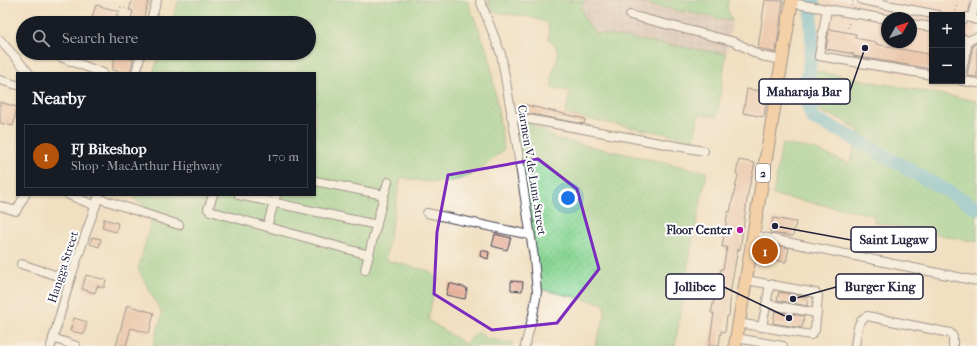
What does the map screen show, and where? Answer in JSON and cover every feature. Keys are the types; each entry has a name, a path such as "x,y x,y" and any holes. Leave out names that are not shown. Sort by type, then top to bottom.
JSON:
{"highway":[{"name":"2","path":"735,342 791,1"}],"street":[{"path":"152,16 157,0"},
{"name":"Carmen V. de Luna Street","path":"480,0 501,54 530,235 537,292 525,346"},
{"path":"862,0 929,13"},
{"path":"965,20 975,19 976,0"},
{"path":"791,1 804,5 881,18"},
{"path":"824,8 820,56 929,74"},
{"path":"630,15 735,42 761,56 782,60"},
{"path":"917,25 929,27"},
{"path":"965,39 977,38"},
{"path":"0,40 16,58"},
{"path":"18,60 28,72"},
{"path":"68,60 100,72"},
{"path":"136,72 139,60"},
{"path":"0,80 16,85"},
{"path":"965,81 977,83"},
{"path":"511,116 704,151"},
{"path":"316,181 384,195"},
{"path":"366,270 388,182"},
{"path":"0,206 16,211 24,196"},
{"path":"75,196 98,200 179,225"},
{"path":"213,196 208,209 210,210 369,255"},
{"path":"248,196 275,199 377,225"},
{"path":"267,227 275,199"},
{"name":"Hangga Street","path":"52,342 70,280 98,200"},
{"path":"427,213 530,235"},
{"path":"753,235 977,281"},
{"path":"21,264 70,280"},
{"path":"738,322 811,335 815,330 818,296 816,293 746,280"},
{"path":"762,327 770,284"},
{"path":"766,304 816,313"},
{"path":"855,346 859,323 862,318 867,316 950,333 953,337 953,346"},
{"path":"52,342 76,346"},
{"path":"735,342 783,346"}],"path":[{"path":"956,12 957,5"},
{"path":"118,16 121,7 126,9"}],"highlighted area":[{"path":"538,159 577,189 599,269 557,323 492,330 434,294 437,232 448,175"}],"shaded area":[{"path":"586,0 625,0 732,21 726,54 596,33 586,23 581,6"},
{"path":"824,0 977,0 977,87 960,84 965,84 965,12 929,12 929,78 815,59"}],"green space":[{"path":"179,0 467,0 489,55 504,149 479,169 468,176 457,180 432,182 401,177 385,260 429,271 437,278 428,320 465,344 477,332 486,338 513,343 512,346 153,346 162,314 138,269 153,215 135,199 135,196 316,196 316,72 153,72 158,60 316,60 316,16 173,16"},
{"path":"488,0 586,0 581,6 583,15 587,24 596,33 726,54 717,117 699,114 694,139 565,115 570,91 552,88 552,73 558,53 556,47 549,40 548,23 530,17 493,12"},
{"path":"625,0 729,0 727,7 732,21"},
{"path":"814,71 977,101 977,242 874,222 874,215 773,195 782,144 814,149 850,164 859,130 841,119 819,111 812,100"},
{"path":"514,122 528,122 557,139 707,172 690,253 675,346 595,346 605,315 605,304 540,289"}],"building":[{"path":"132,0 149,0 144,16 132,16 133,11 129,10"},
{"path":"765,0 783,1 776,53 758,48"},
{"path":"96,5 118,11 116,16 92,16"},
{"path":"829,29 856,34 855,38 876,42 876,44 881,45 881,48 896,48 929,54 929,69 853,56 854,54 826,49"},
{"path":"977,43 977,77 967,76 973,45"},
{"path":"114,60 133,60 130,72 112,70"},
{"path":"747,89 768,92 764,117 743,113"},
{"path":"0,102 16,107 13,126 0,123"},
{"path":"522,104 585,119 584,124 520,112"},
{"path":"739,160 755,163 748,193 740,250 738,249 731,287 729,316 727,316 725,332 721,331 719,346 709,346 714,313 711,313 721,269 723,269 727,247 722,247 728,211 730,212 738,175 736,174"},
{"path":"773,218 796,222 793,236 770,233"},
{"path":"104,219 118,223 116,232 102,228"},
{"path":"495,234 511,238 507,250 492,246"},
{"path":"92,237 101,239 99,247 90,244"},
{"path":"765,243 789,248 786,262 763,258"},
{"path":"481,250 489,252 488,259 480,256"},
{"path":"86,275 106,280 104,288 97,286 95,293 82,289"},
{"path":"511,281 523,282 522,291 511,290"},
{"path":"449,283 467,288 465,299 446,295"},
{"path":"779,292 808,297 807,306 777,300"},
{"path":"127,305 154,313 149,333 131,328 126,346 116,346"},
{"path":"775,311 804,316 802,328 773,323"},
{"path":"74,318 87,322 84,334 70,331"}],"waterway":[{"path":"813,0 811,18 812,47 805,97 813,119 848,135 977,208"}],"place":[{"name":"Maharaja Bar","path":"865,48"},
{"name":"Saint Lugaw","path":"775,226"},
{"name":"Floor Center","path":"740,230"},
{"name":"FJ Bikeshop","path":"765,251"},
{"name":"Burger King","path":"793,299"},
{"name":"Jollibee","path":"789,318"}]}
